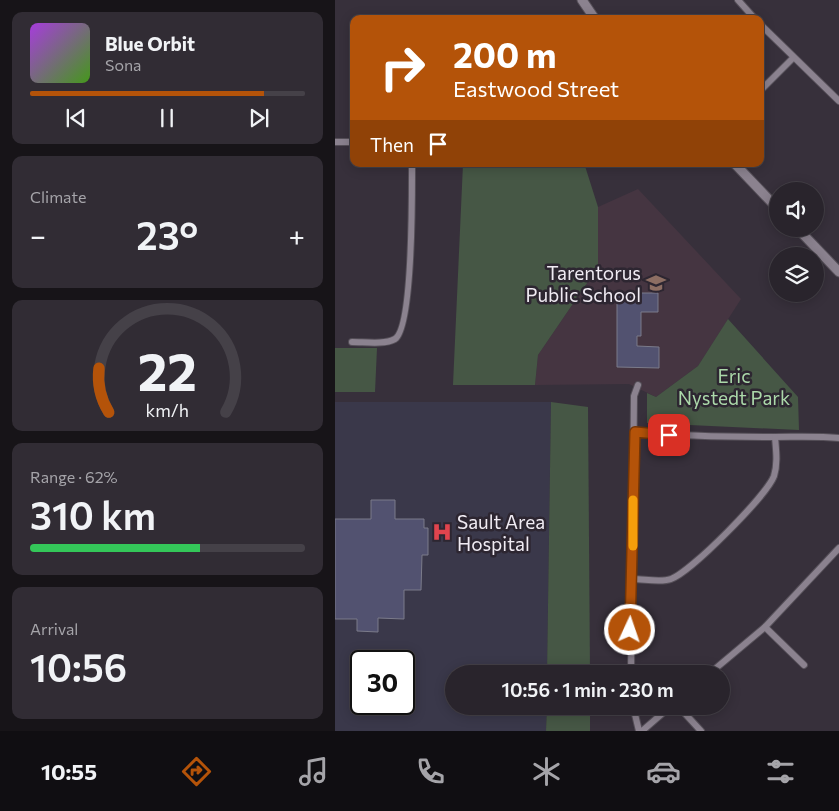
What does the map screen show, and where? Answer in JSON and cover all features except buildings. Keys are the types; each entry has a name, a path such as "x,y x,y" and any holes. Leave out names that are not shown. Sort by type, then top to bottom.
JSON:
{"main road":[{"path":"582,0 592,15"},
{"path":"738,167 769,200"},
{"path":"806,237 839,272"}],"street":[{"path":"738,0 751,15"},
{"path":"764,28 839,101"},
{"path":"764,87 793,58"},
{"path":"335,142 350,142"},
{"path":"353,342 383,342 395,338 402,330 407,303 412,167"},
{"path":"631,665 635,396 638,385"},
{"path":"635,432 839,438"},
{"path":"633,579 670,580 692,567 764,492 773,477 777,463 775,437"},
{"path":"720,665 765,627 839,548"},
{"path":"765,627 803,665"},
{"path":"636,715 641,731 660,715"},
{"path":"686,715 701,731"}],"shaded area":[{"name":"Tarentorus Public School","path":"638,189 741,299 698,366 656,397 629,384 535,385 538,355 598,267 598,207"},
{"name":"Sault Area Hospital","path":"335,402 551,402 547,665 445,665 445,715 547,715 546,731 335,731"}],"green space":[{"path":"463,167 585,167 598,207 598,267 538,355 535,385 453,385"},
{"name":"Eric Nystedt Park","path":"728,319 798,397 799,430 647,423 647,393 656,397 698,366"},
{"path":"335,348 377,348 375,392 335,392"},
{"path":"551,402 588,407 590,665 547,665"},
{"path":"547,715 590,715 590,731 546,731"}],"slow traffic":[{"path":"633,500 633,546"}],"place":[{"name":"Tarentorus Public School","path":"656,283"},
{"name":"Sault Area Hospital","path":"442,532"}],"route":[{"path":"630,630 633,579 635,432 669,435"}]}
